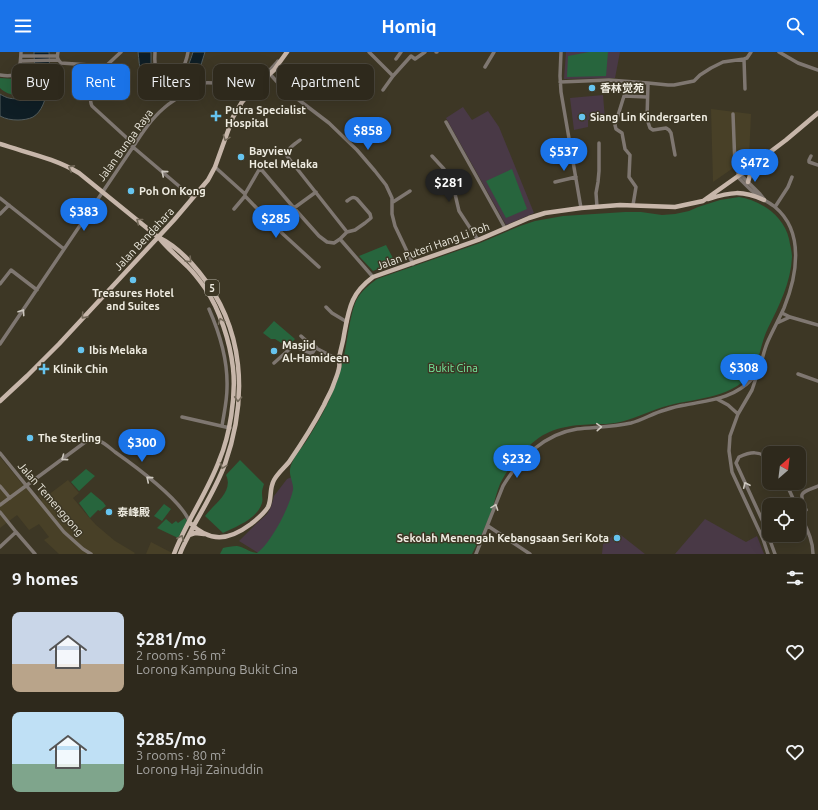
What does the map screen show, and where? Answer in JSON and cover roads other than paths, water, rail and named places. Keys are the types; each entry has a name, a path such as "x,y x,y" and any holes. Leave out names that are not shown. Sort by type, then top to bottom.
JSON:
{"main road":[{"name":"Jalan Bendahara","path":"269,73 281,62 287,52"},
{"name":"Jalan Bendahara","path":"0,401 54,349 158,237 208,180 215,167 233,117 242,102"},
{"name":"Jalan Puteri Hang Li Poh","path":"189,522 204,534 217,538 230,536 263,514 269,504 274,480 288,463 333,388 339,369 339,360 353,300 366,282 373,277 478,240 536,215 597,207 633,205 670,207 703,201 756,163 818,113"},
{"name":"5","path":"0,144 46,157 70,167 85,177 158,237 188,267 212,300 224,330 233,368 232,402 226,441 220,460 174,554"},
{"path":"748,182 756,163"},
{"path":"703,201 723,195 740,193 753,195 764,200"},
{"name":"5","path":"158,237 169,242 190,261 209,284 228,320 235,343 238,368 237,414 224,465 180,554"},
{"path":"189,534 204,534"}],"street":[{"path":"108,64 122,52"},
{"path":"155,52 156,69 160,75 167,78 174,77 181,72 188,52"},
{"path":"370,52 393,76"},
{"path":"396,59 401,52"},
{"path":"383,90 411,56 416,59 425,52"},
{"path":"485,67 494,52"},
{"path":"561,52 561,92 581,208"},
{"path":"560,82 609,80 674,85 694,80 711,68 723,62 747,58 751,52"},
{"path":"779,52 798,63 818,70"},
{"path":"0,74 8,76 15,75 18,72 21,54 58,56"},
{"path":"58,56 61,63 76,64"},
{"path":"21,61 58,56"},
{"name":"Jalan Bunga Raya","path":"269,73 282,59"},
{"path":"744,59 746,90"},
{"path":"269,73 287,91 329,123 357,150 386,185 391,194 392,214 395,226 413,264"},
{"name":"Jalan Bunga Raya","path":"0,344 153,119 171,102 196,87 203,83 213,84"},
{"path":"648,83 647,119 650,128 653,130 666,128 670,130 675,155"},
{"path":"633,205 636,187 628,177 630,155 625,149 622,133 616,129 615,125 624,96 647,97"},
{"path":"91,100 92,106 128,139 133,147 193,198"},
{"path":"733,114 735,166 739,174 758,197 775,207 786,219 793,234 796,251 793,280 786,303 768,342 752,390 738,414 730,436 729,451 732,472 768,554"},
{"path":"446,122 505,228"},
{"path":"128,139 139,139"},
{"path":"300,140 289,150 287,156 347,232"},
{"path":"597,207 596,193 599,171 599,143"},
{"path":"546,160 572,155"},
{"path":"432,156 444,169 446,180 455,194 459,211 478,240"},
{"path":"810,156 809,162 818,165"},
{"path":"215,167 245,195 272,224 320,267"},
{"path":"234,209 245,195 260,168 319,236 327,242 334,243 347,232 366,223 372,216 357,199 352,198 347,201"},
{"path":"739,174 760,194 764,200"},
{"path":"555,182 576,177"},
{"path":"775,207 792,177"},
{"path":"392,202 410,191"},
{"path":"272,224 316,192"},
{"path":"0,198 64,249"},
{"path":"0,214 9,205"},
{"path":"340,239 373,277"},
{"path":"0,284 11,270 37,290"},
{"path":"786,303 786,311 790,317"},
{"path":"326,307 332,313 347,322"},
{"path":"209,309 218,328 226,362 227,388 222,426"},
{"path":"782,313 817,325 818,320"},
{"path":"777,323 790,317"},
{"path":"301,336 308,343 339,360"},
{"path":"274,363 293,346 310,352 313,352 316,347"},
{"path":"476,554 503,486 509,476 527,455 545,441 560,432 621,425 642,419 664,410 717,399 736,392 752,379 759,370"},
{"path":"798,374 818,381"},
{"path":"717,399 728,405 738,414"},
{"path":"182,417 234,429"},
{"path":"0,505 88,440 95,439 128,461 166,493 185,514 189,522"},
{"path":"762,454 752,452 739,457 736,464 762,520"},
{"name":"Jalan Temenggong","path":"0,453 64,532 91,554"},
{"path":"0,486 10,498"},
{"path":"801,498 805,492 818,486"},
{"path":"0,512 35,554"},
{"path":"756,524 762,524"},
{"path":"488,526 530,554"},
{"path":"759,531 762,527"},
{"path":"806,527 812,540 813,554"},
{"path":"0,547 16,532"},
{"path":"770,542 774,554"}],"place":[{"name":"香林觉苑","path":"592,88"},
{"name":"Putra Specialist Hospital","path":"216,116"},
{"name":"Siang Lin Kindergarten","path":"582,117"},
{"name":"Bayview Hotel Melaka","path":"241,157"},
{"name":"Poh On Kong","path":"131,191"},
{"name":"Treasures Hotel and Suites","path":"133,280"},
{"name":"Ibis Melaka","path":"81,350"},
{"name":"Masjid Al-Hamideen","path":"274,351"},
{"name":"Klinik Chin","path":"44,369"},
{"name":"The Sterling","path":"30,438"},
{"name":"泰峰殿","path":"109,512"},
{"name":"Sekolah Menengah Kebangsaan Seri Kota","path":"617,538"}],"park label":[{"name":"Bukit Cina","path":"453,368"}]}
